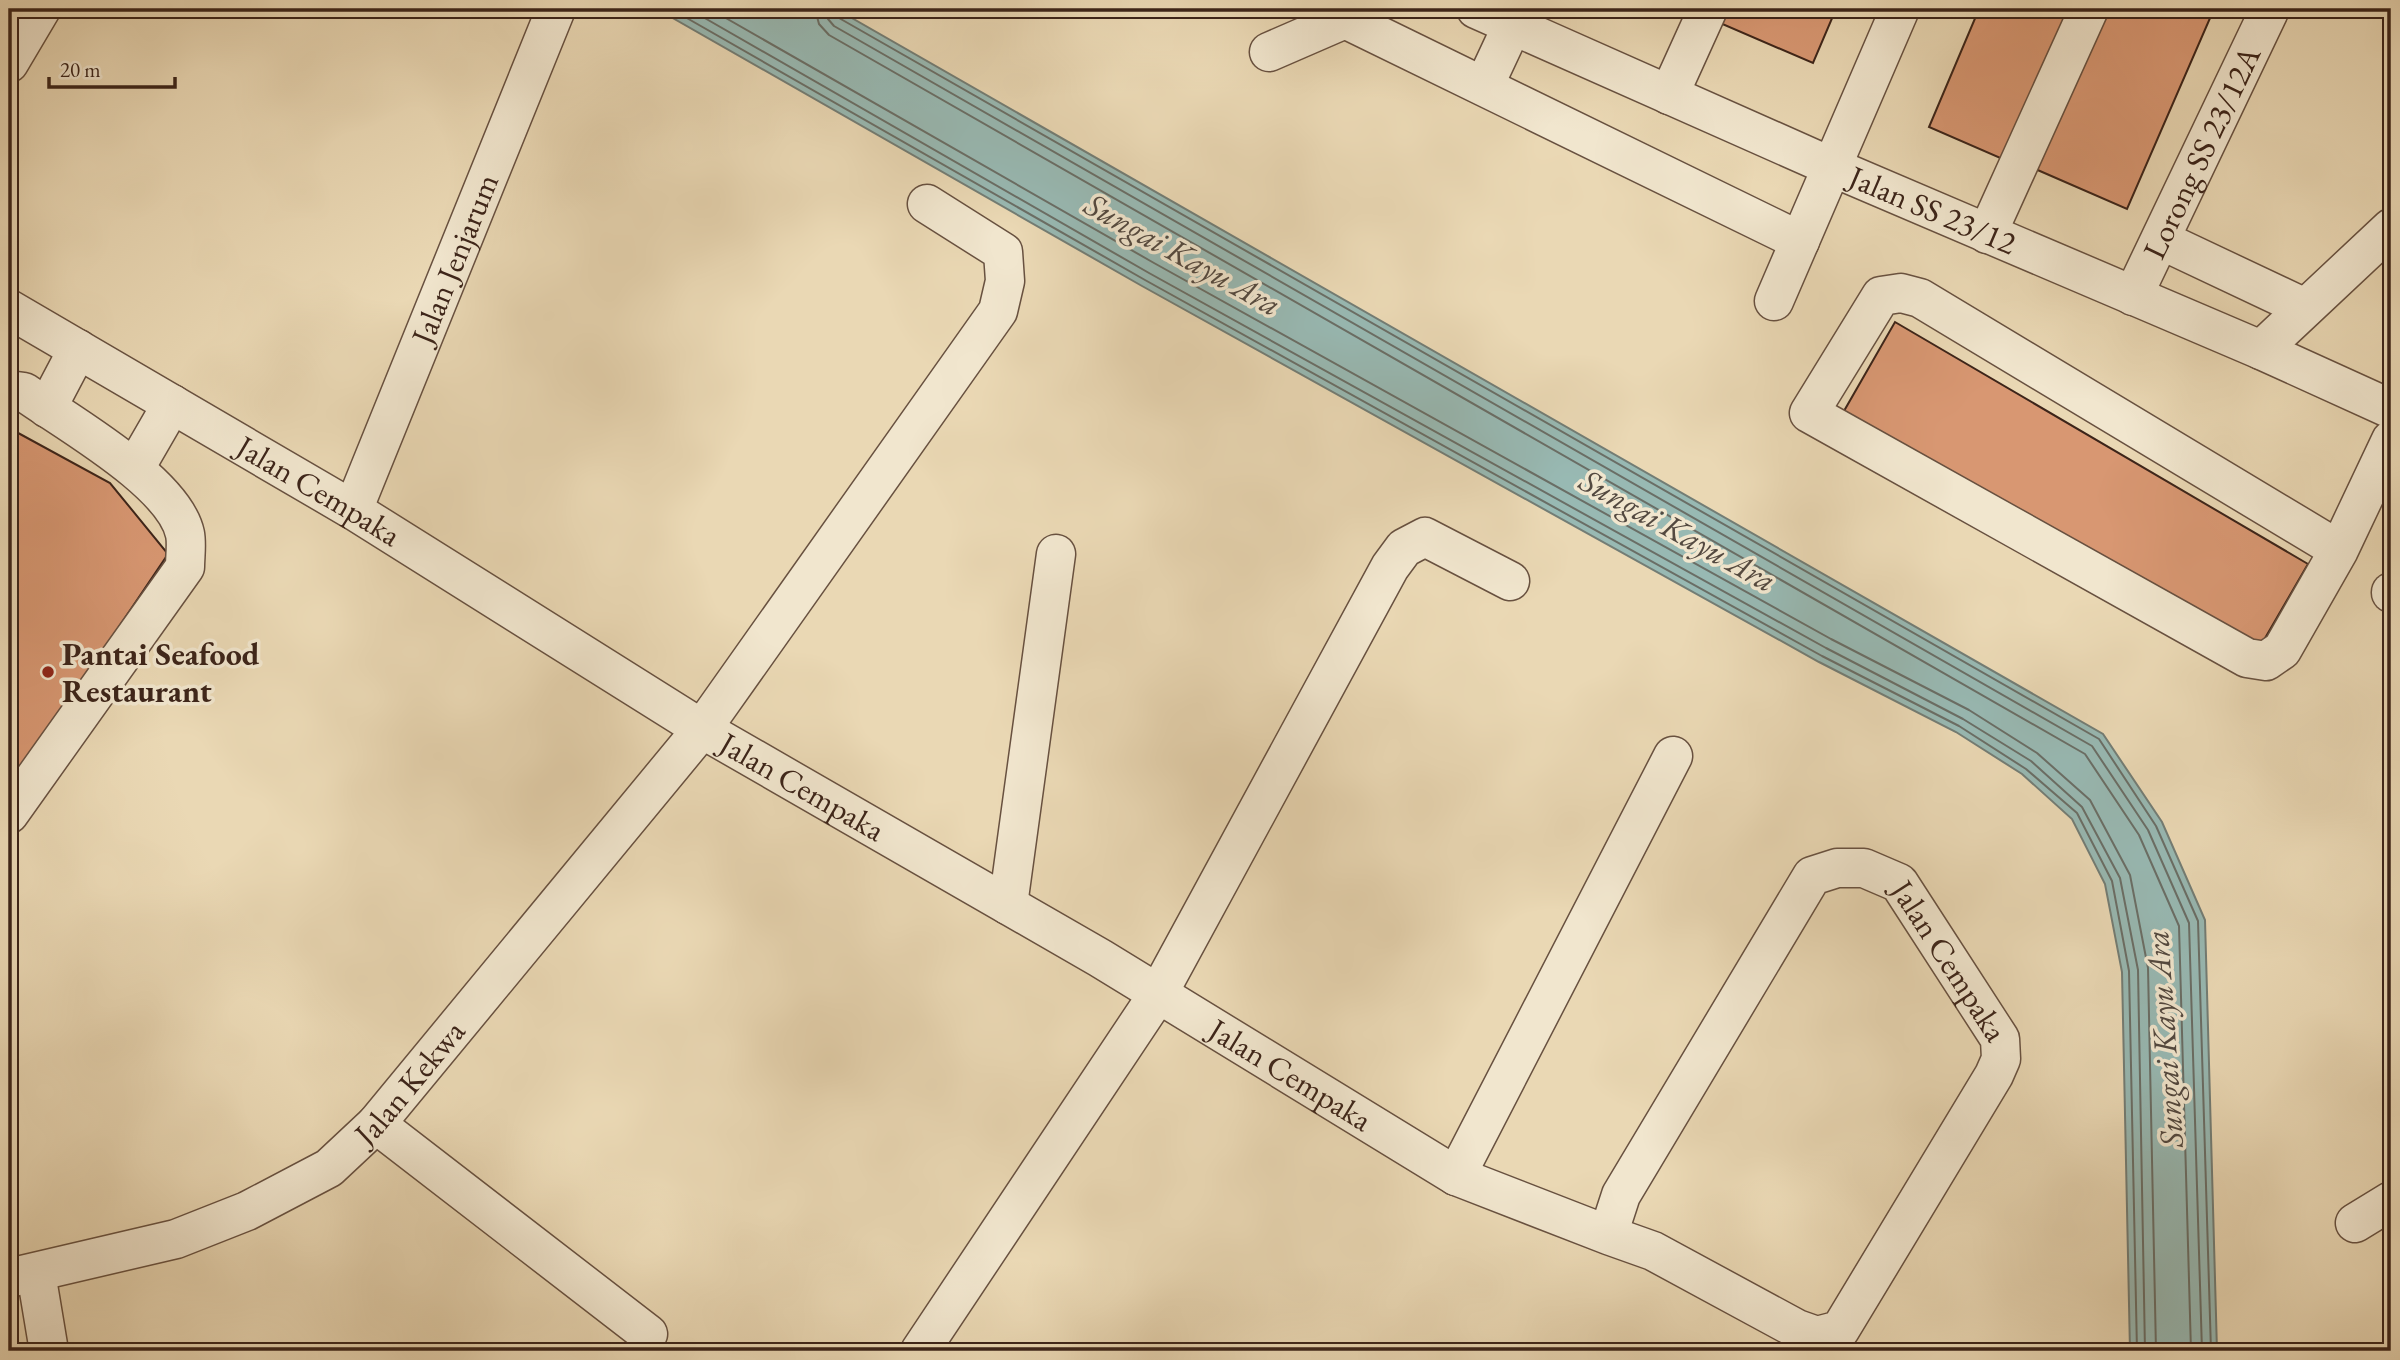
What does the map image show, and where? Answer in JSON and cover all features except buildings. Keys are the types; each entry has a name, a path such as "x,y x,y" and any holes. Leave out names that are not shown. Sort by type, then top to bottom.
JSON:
{"street":[{"path":"9,63 41,9"},
{"name":"Jalan Jenjarum","path":"353,510 556,9"},
{"name":"Jalan SS 23/12","path":"1476,9 1516,17 1669,95 2261,350 2391,409"},
{"path":"1669,95 1708,9"},
{"path":"1774,302 1900,9"},
{"path":"1987,234 2089,9"},
{"name":"Lorong SS 23/12A","path":"2133,296 2270,9"},
{"path":"1484,86 1516,17"},
{"path":"1269,52 1345,19 1800,241"},
{"name":"Jalan Kekwa","path":"22,1275 176,1239 247,1211 330,1168 376,1124 702,729 998,311 1005,281 1003,252 927,204"},
{"path":"2261,350 2391,228"},
{"path":"2161,240 2305,308"},
{"path":"2339,550 1920,298 1901,293 1881,296 1809,413 2247,658 2266,661 2281,650 2339,550 2391,440"},
{"name":"Jalan Cempaka","path":"9,309 353,510 702,729 1008,905 1456,1176 1598,1231 1653,1251 1797,1329 1816,1336 1840,1329 1994,1075 2001,1059 2000,1039 1899,883 1864,867 1837,867 1812,876 1598,1231"},
{"path":"47,408 78,349"},
{"path":"9,390 24,392 135,468 172,507 185,533 185,567 9,814"},
{"path":"135,468 172,404"},
{"path":"920,1351 1158,994 1390,567 1404,548 1425,537 1510,581"},
{"path":"1008,905 1056,554"},
{"path":"1456,1176 1673,756"},
{"path":"376,1124 648,1334"},
{"path":"2355,1223 2391,1201"},
{"path":"22,1275 49,1351"}],"water":[{"name":"Sungai Kayu Ara","path":"657,9 836,9 2103,734 2162,822 2205,920 2217,1351 2130,1351 2122,972 2105,884 2072,819 2022,774 1956,732 1819,662 1142,286"}],"place":[{"name":"Pantai Seafood Restaurant","path":"48,672"}]}
